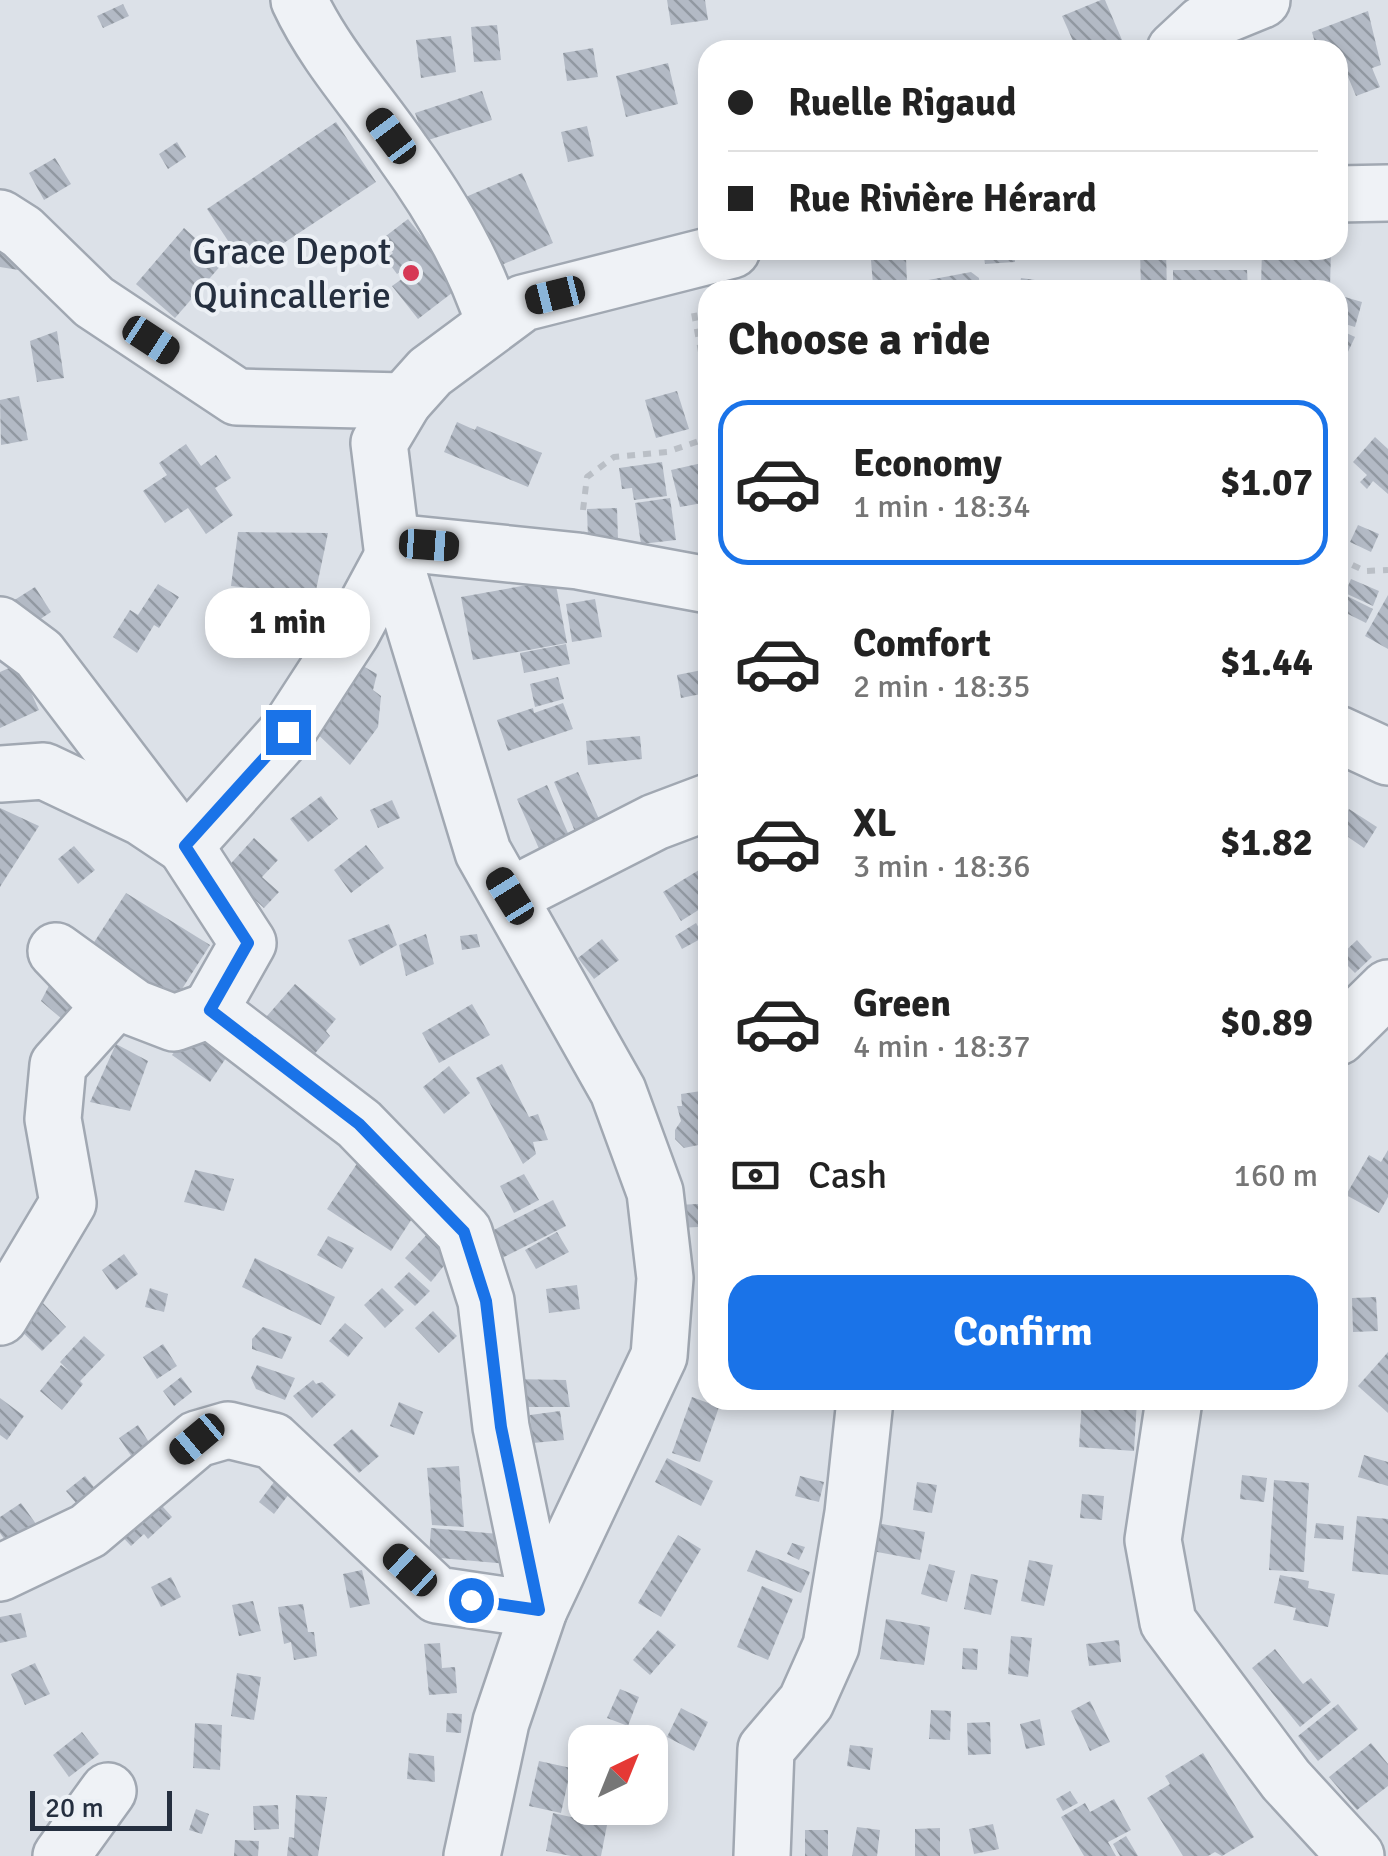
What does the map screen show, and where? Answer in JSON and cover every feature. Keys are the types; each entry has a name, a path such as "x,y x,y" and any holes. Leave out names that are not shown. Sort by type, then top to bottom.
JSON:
{"street":[{"path":"298,0 342,72 422,183 482,285 494,323"},
{"path":"1187,40 1204,24 1262,0"},
{"path":"1348,194 1388,193"},
{"path":"0,218 22,232 94,302 238,397 404,401"},
{"path":"472,1856 501,1722 539,1610 659,1356 665,1278 655,1192 618,1090 482,852 393,549 379,443 404,401 430,372 523,303 698,258"},
{"path":"393,549 578,561 698,583"},
{"path":"185,846 288,732 352,632 393,549"},
{"path":"0,624 39,654 185,846 248,943 210,1010 174,1023 135,1008 56,952 110,1006 58,1065 53,1119 68,1202 0,1317"},
{"path":"1348,739 1388,757"},
{"path":"0,774 44,771 143,818 185,846"},
{"path":"510,896 655,822 698,806"},
{"path":"1348,1027 1388,988"},
{"path":"210,1010 359,1124 464,1232 486,1301 501,1427 539,1610"},
{"path":"762,1856 766,1749 806,1702 831,1646 854,1513 863,1410"},
{"path":"1172,1410 1153,1540 1168,1622 1286,1780 1356,1856"},
{"path":"0,1572 88,1531 197,1439 228,1430 273,1441 437,1595 539,1610"},
{"path":"60,1856 108,1791"}],"path":[{"path":"698,334 690,288 705,260"},
{"path":"578,561 587,477 614,457 667,452 698,441"},
{"path":"1348,562 1365,570 1388,570"}],"building":[{"path":"667,0 705,0 708,20 671,25"},
{"path":"1105,0 1122,40 1073,40 1062,16"},
{"path":"123,4 129,16 103,28 97,16"},
{"path":"1368,11 1381,65 1372,68 1380,87 1356,96 1348,77 1348,40 1314,40 1312,32"},
{"path":"497,25 501,60 474,62 471,27"},
{"path":"451,36 456,72 421,78 416,40"},
{"path":"593,48 598,77 567,81 563,53"},
{"path":"668,63 678,104 626,117 616,76"},
{"path":"482,91 492,120 425,141 415,113"},
{"path":"336,122 376,182 246,268 207,209"},
{"path":"587,126 594,156 568,162 561,132"},
{"path":"177,142 186,157 168,169 159,154"},
{"path":"55,158 71,184 44,200 29,173"},
{"path":"522,173 553,243 478,275 447,205"},
{"path":"408,219 461,286 418,319 392,286 409,274 404,269 397,274 386,259 393,253 382,239"},
{"path":"184,228 223,263 175,318 136,284"},
{"path":"0,244 31,272 0,267"},
{"path":"871,260 906,260 907,280 873,280"},
{"path":"984,260 1015,260 1015,262 985,264"},
{"path":"1140,260 1166,260 1167,280 1141,280"},
{"path":"1262,260 1331,260 1330,280 1261,280"},
{"path":"1173,270 1247,270 1248,280 1173,280"},
{"path":"971,272 979,280 928,280"},
{"path":"1348,298 1362,302 1355,327 1348,325"},
{"path":"57,331 64,378 37,382 30,341"},
{"path":"1348,334 1355,337 1348,352"},
{"path":"677,391 689,429 656,438 645,400"},
{"path":"19,396 28,440 1,445 0,400"},
{"path":"457,422 475,430 477,426 542,453 528,487 444,452"},
{"path":"1375,437 1388,449 1388,494 1373,481 1367,489 1360,482 1367,475 1353,462"},
{"path":"186,444 201,466 216,455 231,478 215,488 233,515 206,534 188,508 165,523 143,491 167,475 159,463"},
{"path":"662,462 667,496 634,500 632,488 622,489 619,468"},
{"path":"698,464 698,504 680,507 671,470"},
{"path":"670,498 676,540 641,544 635,503"},
{"path":"617,508 618,539 588,539 587,509"},
{"path":"1358,525 1379,534 1371,552 1350,542"},
{"path":"238,532 328,533 315,595 231,586"},
{"path":"1351,579 1379,591 1373,606 1348,594"},
{"path":"555,580 567,643 473,660 461,597"},
{"path":"158,584 179,597 159,628 154,625 137,653 113,637 130,610 138,615"},
{"path":"35,587 51,612 19,633 2,608"},
{"path":"1388,595 1388,649 1365,636"},
{"path":"1348,596 1373,609 1366,623 1348,614"},
{"path":"595,599 602,637 572,642 566,604"},
{"path":"566,644 570,664 524,673 520,653"},
{"path":"354,661 377,674 373,690 381,696 378,727 350,765 309,726"},
{"path":"18,664 39,710 0,728 0,672"},
{"path":"698,671 698,695 681,698 677,675"},
{"path":"558,677 564,699 535,707 530,684"},
{"path":"563,703 573,729 508,751 497,720"},
{"path":"640,736 642,759 588,765 586,741"},
{"path":"578,772 607,837 582,848 554,782"},
{"path":"547,785 578,856 548,869 517,799"},
{"path":"321,796 338,819 308,842 290,819"},
{"path":"392,800 400,818 378,828 370,810"},
{"path":"0,808 39,826 0,887"},
{"path":"1348,811 1377,827 1364,848 1348,837"},
{"path":"254,838 278,860 262,877 279,892 264,908 224,871"},
{"path":"366,845 384,868 351,893 334,870"},
{"path":"74,846 95,870 78,884 58,859"},
{"path":"698,871 698,910 681,921 663,892"},
{"path":"126,893 210,945 173,1003 89,950"},
{"path":"696,923 698,926 698,940 682,949 675,936"},
{"path":"389,924 397,945 360,966 348,940"},
{"path":"426,934 434,964 406,976 399,945"},
{"path":"477,934 480,947 462,950 460,936"},
{"path":"602,939 619,960 594,979 578,958"},
{"path":"1357,940 1372,957 1355,973 1348,966 1348,948"},
{"path":"53,978 74,989 76,1031 41,1001"},
{"path":"295,984 336,1019 326,1031 330,1036 304,1066 260,1024"},
{"path":"472,1004 490,1035 439,1063 422,1033"},
{"path":"192,1028 228,1055 210,1082 172,1055"},
{"path":"116,1044 148,1061 130,1111 90,1102"},
{"path":"502,1064 529,1117 538,1114 548,1140 533,1142 536,1154 523,1164 476,1078"},
{"path":"449,1066 470,1093 444,1114 423,1087"},
{"path":"698,1091 698,1145 684,1148 675,1139 681,1121 677,1106 682,1106 681,1094"},
{"path":"1388,1150 1388,1197 1379,1213 1348,1196 1348,1192 1369,1155 1381,1162"},
{"path":"358,1162 380,1177 375,1184 417,1211 391,1251 327,1209"},
{"path":"195,1170 234,1179 224,1211 184,1202"},
{"path":"524,1174 539,1200 514,1213 500,1186"},
{"path":"553,1200 566,1226 498,1260 486,1234"},
{"path":"698,1204 698,1227 677,1228 676,1205"},
{"path":"430,1231 454,1253 431,1282 405,1258"},
{"path":"557,1232 569,1252 536,1269 525,1250"},
{"path":"328,1236 354,1248 342,1269 317,1255"},
{"path":"124,1254 138,1274 116,1290 102,1270"},
{"path":"255,1258 335,1297 321,1325 242,1287"},
{"path":"409,1272 430,1291 415,1306 394,1287"},
{"path":"577,1285 580,1309 549,1313 546,1289"},
{"path":"150,1288 168,1294 164,1312 145,1307"},
{"path":"382,1288 404,1310 385,1328 364,1305"},
{"path":"1376,1297 1378,1331 1353,1332 1352,1298"},
{"path":"41,1301 66,1327 42,1351 16,1326"},
{"path":"433,1311 457,1336 439,1353 415,1328"},
{"path":"345,1323 363,1338 348,1357 329,1341"},
{"path":"263,1327 292,1337 282,1359 252,1349 252,1339"},
{"path":"84,1336 105,1355 80,1381 83,1384 62,1410 40,1391 61,1365 71,1373 60,1362"},
{"path":"163,1344 177,1366 157,1379 143,1357"},
{"path":"1388,1352 1388,1413 1358,1386"},
{"path":"257,1365 295,1378 285,1400 256,1389 251,1378"},
{"path":"181,1377 192,1392 174,1406 163,1391"},
{"path":"511,1379 566,1380 570,1407 516,1407"},
{"path":"313,1380 316,1384 322,1382 336,1395 312,1418 293,1396"},
{"path":"692,1397 698,1399 698,1410 718,1410 700,1462 672,1453"},
{"path":"0,1398 24,1416 7,1440 0,1435"},
{"path":"399,1402 423,1412 414,1435 390,1426"},
{"path":"1081,1410 1136,1410 1134,1451 1079,1447"},
{"path":"560,1411 564,1440 533,1443 530,1415"},
{"path":"138,1425 150,1444 132,1457 119,1438"},
{"path":"352,1429 379,1456 359,1473 333,1445"},
{"path":"1364,1455 1388,1462 1388,1486 1358,1477"},
{"path":"667,1458 713,1481 701,1506 655,1482"},
{"path":"459,1466 464,1527 432,1525 427,1468"},
{"path":"1242,1475 1267,1478 1264,1502 1240,1499"},
{"path":"85,1476 101,1496 83,1511 66,1491"},
{"path":"800,1476 824,1482 819,1502 795,1496"},
{"path":"1274,1480 1309,1483 1304,1572 1269,1570"},
{"path":"274,1482 289,1494 274,1514 259,1502"},
{"path":"917,1482 937,1485 932,1513 913,1510"},
{"path":"1082,1494 1104,1496 1102,1520 1080,1518"},
{"path":"155,1498 172,1517 148,1539 144,1534 131,1546 117,1531"},
{"path":"21,1503 36,1524 7,1543 0,1533 0,1517"},
{"path":"1357,1516 1388,1519 1388,1575 1352,1571"},
{"path":"877,1523 925,1532 920,1560 872,1551"},
{"path":"1316,1523 1344,1526 1343,1540 1314,1538"},
{"path":"431,1528 510,1535 508,1564 429,1557"},
{"path":"678,1535 701,1549 661,1617 638,1603"},
{"path":"792,1543 805,1547 799,1560 787,1554"},
{"path":"756,1550 810,1572 801,1593 747,1571"},
{"path":"1029,1560 1053,1565 1044,1606 1021,1601"},
{"path":"929,1564 955,1571 947,1602 921,1594"},
{"path":"362,1570 370,1604 350,1608 343,1574"},
{"path":"971,1574 998,1580 991,1615 964,1609"},
{"path":"1280,1575 1309,1581 1308,1588 1335,1594 1328,1627 1293,1620 1296,1608 1274,1603"},
{"path":"171,1577 181,1597 161,1607 151,1587"},
{"path":"762,1586 793,1599 768,1660 737,1647"},
{"path":"253,1601 261,1631 239,1636 232,1605"},
{"path":"303,1604 308,1632 314,1632 317,1656 294,1660 291,1642 284,1644 278,1607"},
{"path":"21,1613 27,1637 0,1643 0,1617"},
{"path":"886,1619 930,1627 924,1665 880,1659"},
{"path":"658,1630 676,1645 650,1675 633,1660"},
{"path":"1011,1636 1032,1638 1028,1677 1008,1674"},
{"path":"1119,1640 1121,1662 1089,1666 1086,1644"},
{"path":"440,1643 442,1668 455,1667 457,1693 429,1695 424,1644"},
{"path":"963,1648 978,1649 977,1670 962,1669"},
{"path":"1275,1649 1303,1684 1311,1678 1331,1702 1300,1727 1252,1668"},
{"path":"35,1663 50,1694 25,1705 11,1674"},
{"path":"237,1673 261,1677 254,1720 231,1716"},
{"path":"620,1689 639,1697 628,1725 607,1718"},
{"path":"1090,1701 1110,1742 1090,1751 1071,1711"},
{"path":"1338,1704 1358,1729 1318,1761 1298,1736"},
{"path":"681,1708 708,1722 694,1751 668,1735"},
{"path":"931,1710 951,1711 950,1740 929,1739"},
{"path":"447,1713 462,1714 461,1733 446,1732"},
{"path":"1040,1719 1045,1745 1026,1749 1020,1724"},
{"path":"990,1722 991,1754 968,1755 967,1723"},
{"path":"195,1723 222,1725 220,1770 193,1768"},
{"path":"82,1732 99,1754 69,1777 53,1755"},
{"path":"1371,1743 1388,1764 1388,1786 1357,1810 1329,1777"},
{"path":"850,1745 873,1748 870,1770 847,1766"},
{"path":"409,1753 434,1756 435,1782 407,1779"},
{"path":"1203,1753 1254,1837 1222,1856 1215,1852 1208,1856 1183,1856 1147,1798 1170,1784 1165,1776"},
{"path":"539,1761 568,1767 561,1813 529,1806"},
{"path":"1070,1791 1078,1803 1063,1811 1056,1799"},
{"path":"296,1795 327,1797 318,1856 287,1856 289,1837 294,1838"},
{"path":"1114,1799 1131,1830 1108,1842 1116,1856 1084,1856 1061,1817 1085,1803 1090,1812"},
{"path":"278,1805 279,1829 254,1830 253,1806"},
{"path":"196,1809 209,1814 202,1834 189,1830"},
{"path":"553,1813 568,1816 568,1825 607,1825 601,1856 546,1851"},
{"path":"993,1824 999,1849 974,1854 969,1829"},
{"path":"857,1827 880,1830 877,1856 852,1856"},
{"path":"940,1828 940,1856 915,1856 915,1829"},
{"path":"805,1830 828,1830 828,1856 805,1856"},
{"path":"1126,1836 1138,1856 1120,1856 1113,1844"},
{"path":"235,1840 259,1841 258,1856 234,1856"}],"place":[{"name":"Grace Depot Quincallerie","path":"411,273"}],"route":[{"path":"288,732 185,846 248,943 210,1010 359,1124 464,1232 486,1301 501,1427 539,1610 471,1600"}]}
